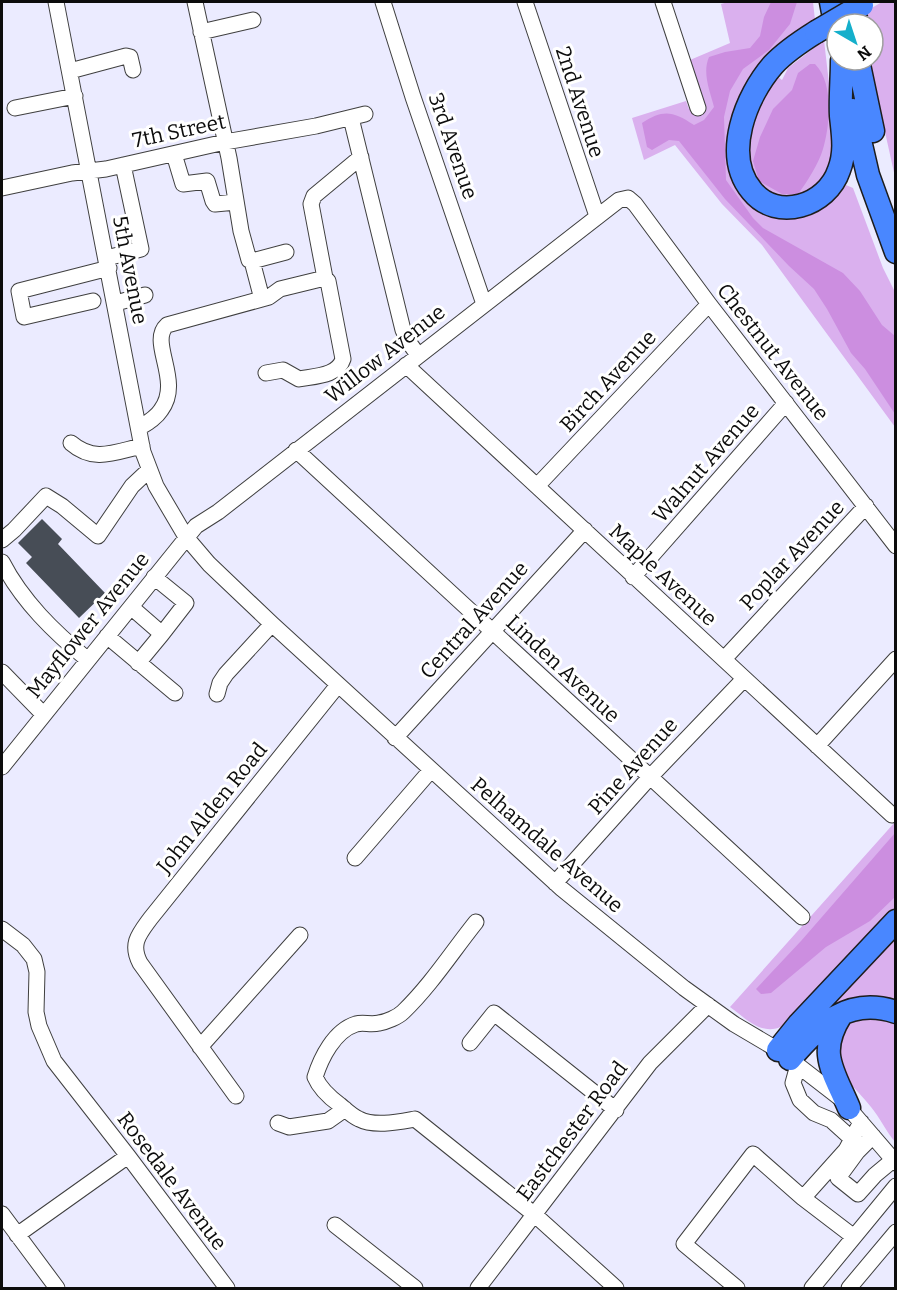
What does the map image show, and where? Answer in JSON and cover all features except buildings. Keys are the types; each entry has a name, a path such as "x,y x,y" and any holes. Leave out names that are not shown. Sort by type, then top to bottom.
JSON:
{"highway":[{"path":"825,34 786,53 767,72 751,100 743,121 739,146 741,173 750,189 767,203 791,208 806,205 821,196 836,178 843,153 841,115 846,72"},
{"path":"849,72 868,176 896,252"},
{"path":"851,72 896,210"},
{"path":"789,1058 793,1030 896,921"},
{"path":"789,1058 824,1023 842,1014 868,1007 896,1012"},
{"path":"842,1014 830,1034 828,1050 832,1068 855,1115"}],"street":[{"name":"5th Avenue","path":"56,2 142,446 149,470 186,537"},
{"path":"195,2 225,142 241,231 262,299"},
{"name":"3rd Avenue","path":"383,2 484,304"},
{"name":"2nd Avenue","path":"525,2 597,216"},
{"path":"663,2 698,108"},
{"path":"201,32 253,20"},
{"path":"70,71 126,56 130,57 133,70"},
{"path":"15,108 75,96"},
{"name":"7th Street","path":"2,188 358,116"},
{"name":"Maple Avenue","path":"358,116 361,157 412,360 537,486 892,815"},
{"path":"174,154 183,184 207,181 215,204 236,202"},
{"path":"266,374 283,370 299,380 334,371 341,366 343,359 311,204 314,196 361,157"},
{"path":"93,301 24,317 19,291 108,263 141,249 123,165"},
{"name":"Chestnut Avenue","path":"611,205 628,198 635,204 709,304 896,546"},
{"name":"Willow Avenue","path":"186,537 196,526 611,205"},
{"path":"252,261 286,252"},
{"path":"139,428 162,410 170,390 160,338 162,329 167,325 269,297 280,288 325,278"},
{"path":"116,303 145,295"},
{"name":"Birch Avenue","path":"537,486 709,304"},
{"name":"Walnut Avenue","path":"633,577 786,403"},
{"path":"71,443 87,453 99,456 142,446"},
{"name":"Linden Avenue","path":"296,450 802,917"},
{"path":"2,540 46,496 62,506 98,536 132,486 149,470"},
{"name":"Poplar Avenue","path":"724,659 866,506"},
{"name":"Central Avenue","path":"395,738 585,531"},
{"name":"Mayflower Avenue","path":"2,767 186,537"},
{"name":"Pelhamdale Avenue","path":"186,537 209,564 272,624 555,883 708,1005 820,1081 855,1115 894,1161"},
{"path":"2,562 22,594 45,621 88,660"},
{"path":"138,663 186,603 154,577"},
{"path":"130,606 162,634"},
{"path":"217,694 226,674 272,624"},
{"path":"107,636 175,693"},
{"path":"817,746 896,659"},
{"path":"2,672 44,714"},
{"name":"Pine Avenue","path":"555,883 650,777 744,679"},
{"name":"John Alden Road","path":"200,1047 140,963 136,955 135,942 140,932 338,685"},
{"path":"355,858 431,770"},
{"path":"476,922 402,1014 378,1023 356,1024 334,1041 321,1059 315,1077 329,1097 359,1119 371,1122 398,1122 415,1119 535,1215 616,1288"},
{"name":"Rosedale Avenue","path":"2,929 22,945 34,959 37,972 36,1012 43,1038 54,1061 227,1288"},
{"path":"236,1096 200,1047 300,934"},
{"name":"Eastchester Road","path":"478,1288 650,1063 708,1005"},
{"path":"471,1043 494,1013 616,1110"},
{"path":"789,1058 793,1083 800,1100 813,1113 831,1120 852,1139"},
{"path":"278,1124 289,1128 328,1121 345,1109"},
{"path":"803,1198 843,1154 852,1139 855,1115"},
{"path":"873,1136 857,1152 838,1178 858,1194 875,1175 894,1161"},
{"path":"737,1288 684,1245 753,1154 803,1198 854,1237"},
{"path":"17,1235 128,1156"},
{"path":"812,1288 896,1186"},
{"path":"2,1214 57,1288"},
{"path":"336,1225 415,1288"},
{"path":"849,1288 896,1232"}],"shaded area":[{"path":"728,2 813,2 815,20 778,46 759,64 741,97 729,143 763,212 788,219 807,216 829,204 846,185 853,188 883,268 895,292 895,427 762,245 722,204 675,145 644,160 632,118 686,101 689,109 704,108 690,60 730,43 721,4"},
{"path":"771,2 797,2 790,24 769,50 743,69 730,91 724,117 726,180 753,218 763,228 843,273 860,291 882,325 895,336 895,414 865,369 851,353 814,289 725,199 679,141 669,140 652,150 647,147 642,123 649,118 668,114 680,117 694,125 704,120 714,107 706,76 709,57 750,48 760,36 764,17"},
{"path":"882,2 895,2 895,177 872,72 885,72 885,12 865,12"},
{"path":"824,40 825,72 828,72 837,153 814,194 778,199 752,181 745,146 753,115 776,75 782,80 788,68"},
{"path":"810,64 815,64 821,72 828,93 829,117 825,139 816,166 798,194 782,194 759,181 753,161 760,137 773,109 792,90 798,73"},
{"path":"895,822 895,913 783,1026 775,1029 761,1028 730,1007"},
{"path":"895,833 895,897 870,921 826,947 771,993 761,994 756,989"},
{"path":"895,932 895,1006 826,1008"},
{"path":"862,1016 895,1023 895,1142 874,1111 848,1080 841,1066 840,1035 847,1024"}]}
